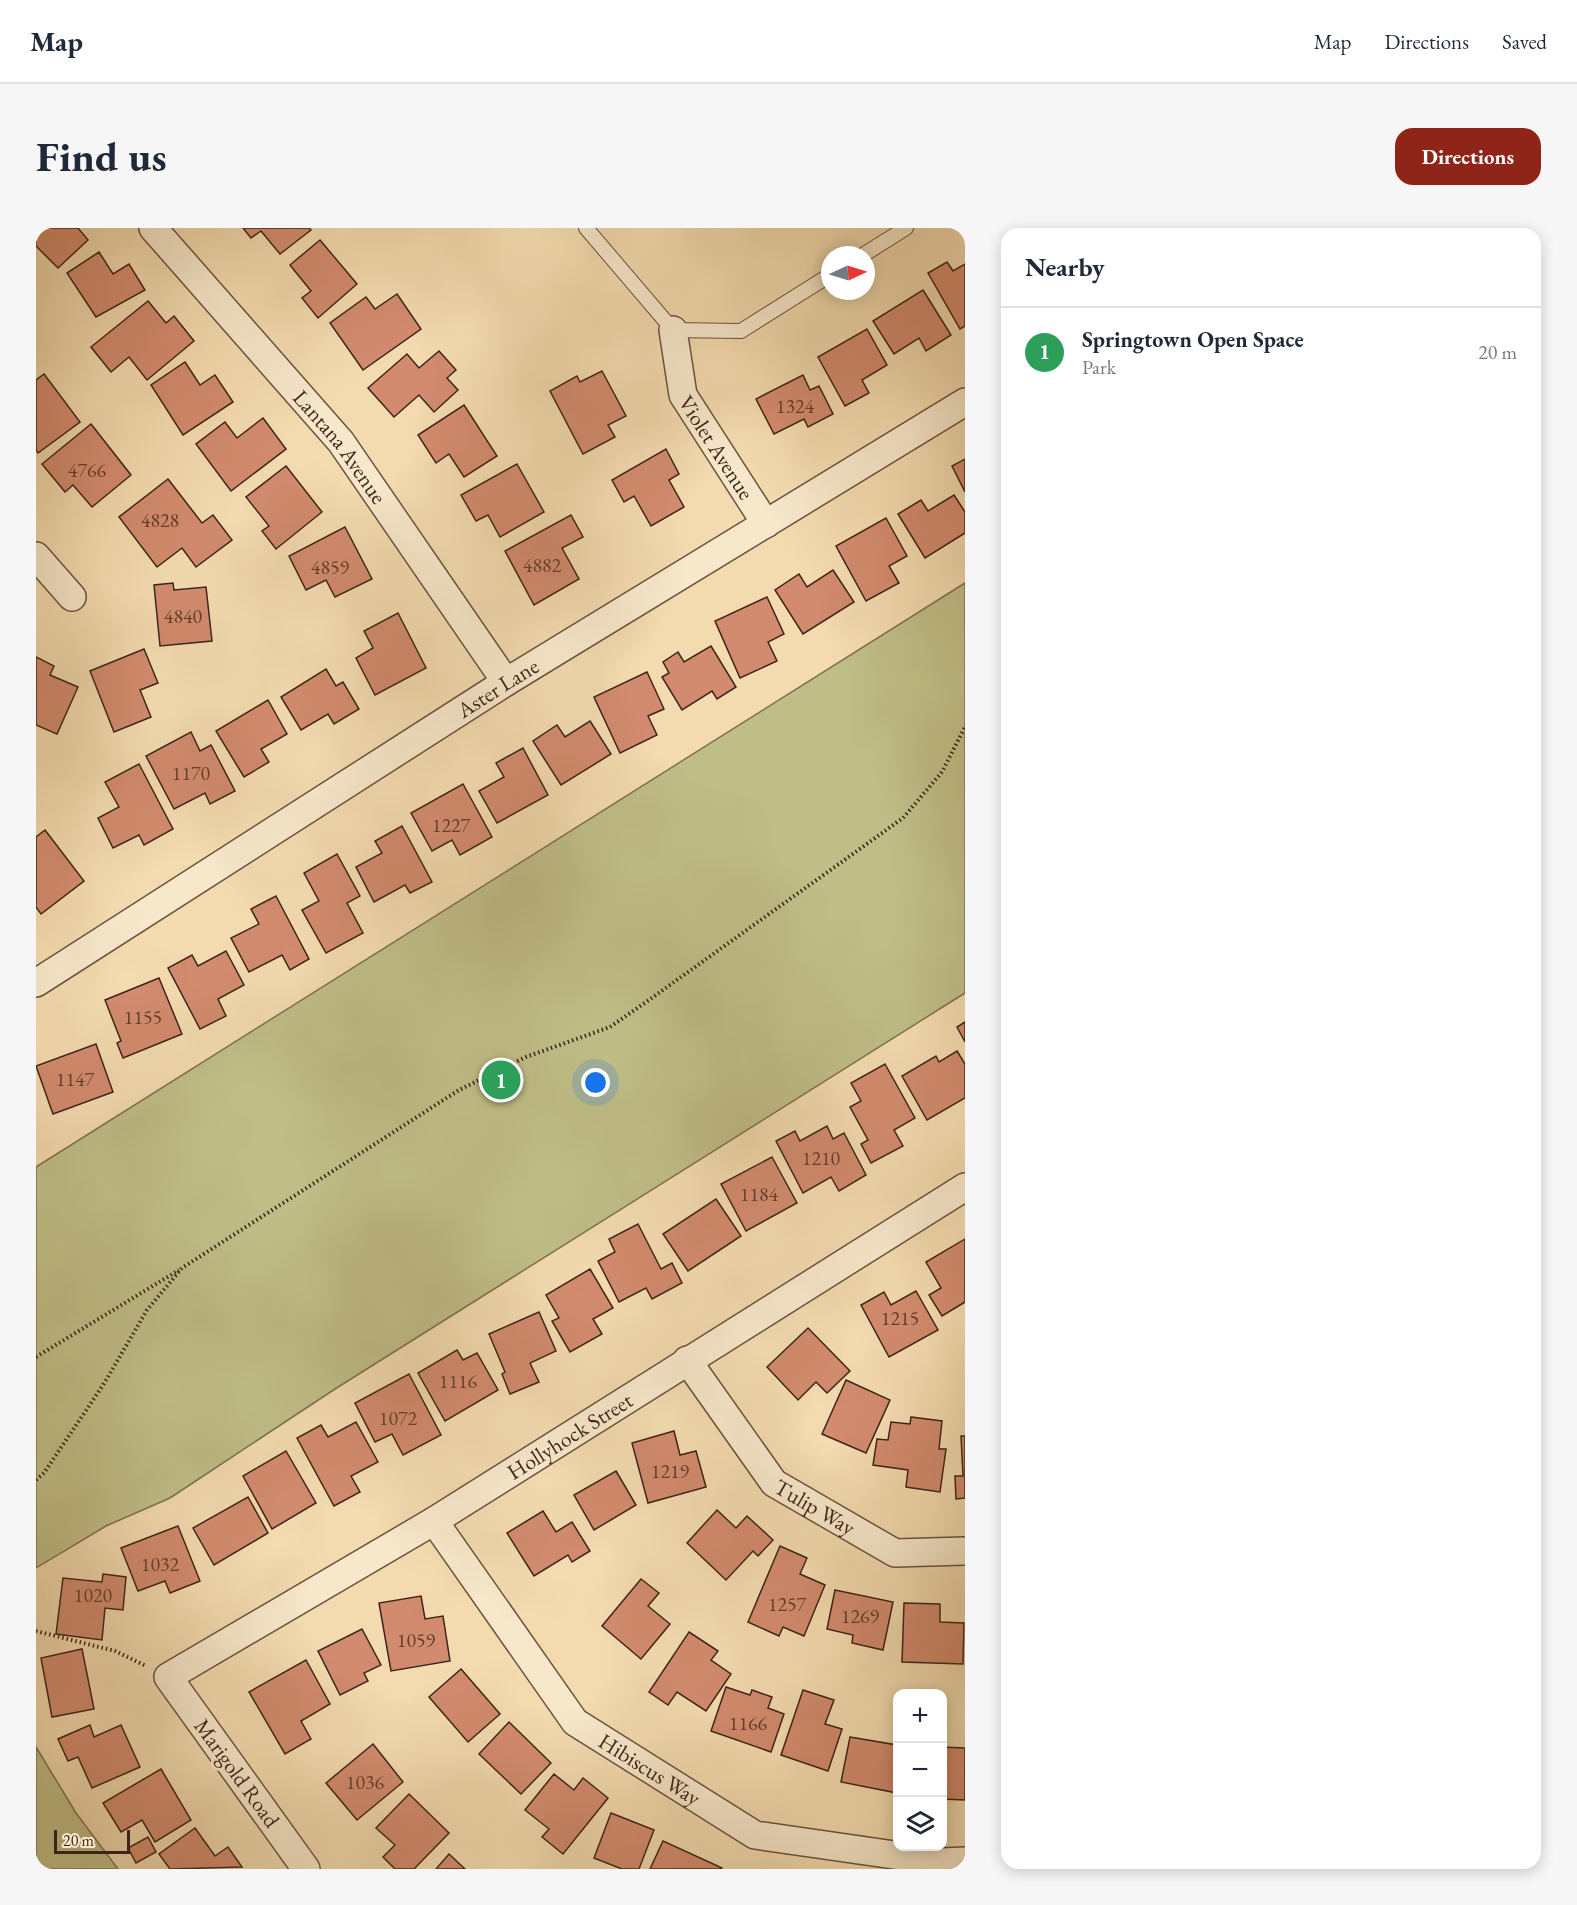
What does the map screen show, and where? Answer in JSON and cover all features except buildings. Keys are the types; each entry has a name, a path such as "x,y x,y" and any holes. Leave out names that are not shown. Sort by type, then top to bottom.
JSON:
{"street":[{"name":"Lantana Avenue","path":"153,228 341,442 506,682"},
{"name":"Violet Avenue","path":"673,330 683,395 766,524"},
{"name":"Aster Lane","path":"36,983 506,682 965,402"},
{"path":"36,556 72,597"},
{"name":"Hollyhock Street","path":"168,1677 434,1521 965,1187"},
{"name":"Tulip Way","path":"687,1360 774,1483 895,1553 965,1551"},
{"name":"Hibiscus Way","path":"434,1521 575,1722 755,1834 943,1862 965,1862"},
{"name":"Marigold Road","path":"168,1677 306,1869"}],"lane":[{"path":"586,228 673,330 741,331 821,281"},
{"path":"875,247 906,228"}],"path":[{"path":"36,1357 182,1268 459,1090 526,1057 610,1027 903,818 942,772 965,727"},
{"path":"36,1480 44,1473 105,1382 147,1310 182,1268"},
{"path":"36,1631 115,1651 168,1677"}],"shaded area":[{"path":"965,583 965,993 335,1389 170,1498 106,1526 36,1568 36,1167"},
{"path":"36,1747 76,1813 118,1869 36,1869"}],"place":[{"name":"Springtown Open Space","path":"501,1080"}]}
